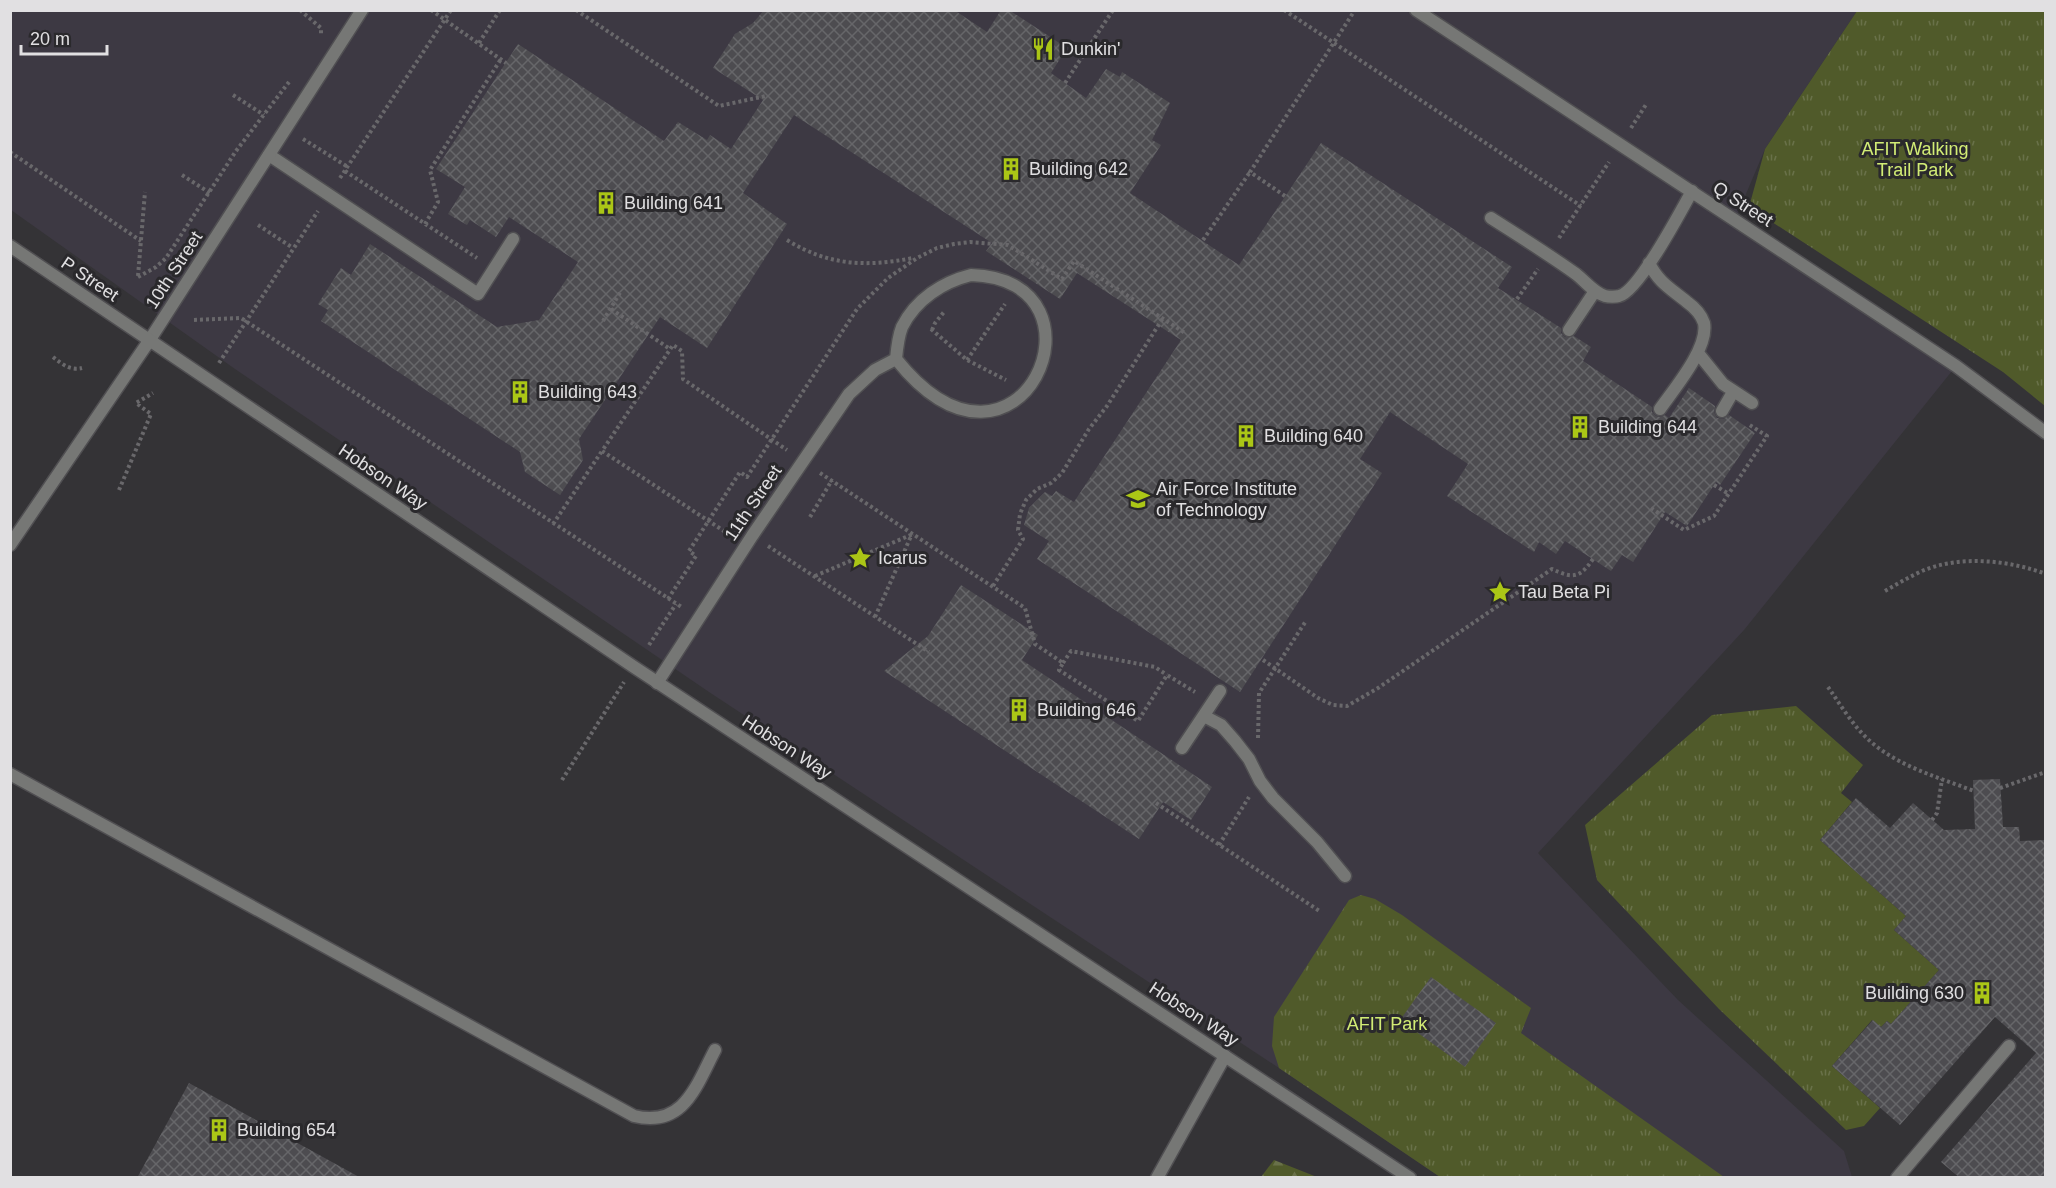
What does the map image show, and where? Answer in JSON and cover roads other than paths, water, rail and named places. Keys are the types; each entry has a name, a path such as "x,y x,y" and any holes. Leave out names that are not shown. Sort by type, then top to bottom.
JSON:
{"street":[{"name":"10th Street","path":"10,545 149,341 362,10"},
{"name":"Q Street","path":"1416,10 1956,366 2046,433"},
{"path":"269,155 478,294 513,239"},
{"path":"1491,218 1575,274 1595,291 1605,296 1618,297 1638,282 1677,220 1692,191"},
{"name":"P Street","path":"10,246 149,341"},
{"path":"1649,263 1656,277 1700,315 1704,331 1698,353 1660,409"},
{"path":"971,275 1001,278 1016,286 1030,297 1039,309 1045,326 1044,357 1039,373 1028,390 1003,409 981,412 963,410 945,404 910,376 896,359 903,326 921,302 938,288 955,279 971,275"},
{"path":"1569,330 1595,291"},
{"name":"Hobson Way","path":"149,341 657,683 1410,1178"},
{"path":"1698,353 1713,373 1733,392 1752,403"},
{"name":"11th Street","path":"657,683 749,541 849,394 875,370 896,359"},
{"path":"1722,411 1733,392"},
{"path":"1182,748 1220,691"},
{"path":"1204,716 1221,725 1249,759 1260,781 1273,798 1317,842 1345,876"},
{"path":"10,774 634,1116 660,1119 674,1113 693,1091 715,1050"},
{"path":"1897,1178 2009,1046"},
{"path":"1157,1178 1225,1056"}],"place":[{"name":"Dunkin'","path":"1043,49"},
{"name":"Building 642","path":"1011,169"},
{"name":"Building 641","path":"606,203"},
{"name":"Building 643","path":"520,392"},
{"name":"Building 644","path":"1580,427"},
{"name":"Building 640","path":"1246,436"},
{"name":"Air Force Institute of Technology","path":"1138,499"},
{"name":"Icarus","path":"860,558"},
{"name":"Tau Beta Pi","path":"1500,592"},
{"name":"Building 646","path":"1019,710"},
{"name":"Building 630","path":"1982,993"},
{"name":"Building 654","path":"219,1130"}],"park label":[{"name":"AFIT Walking Trail Park","path":"1915,159"},
{"name":"AFIT Park","path":"1387,1024"}]}
